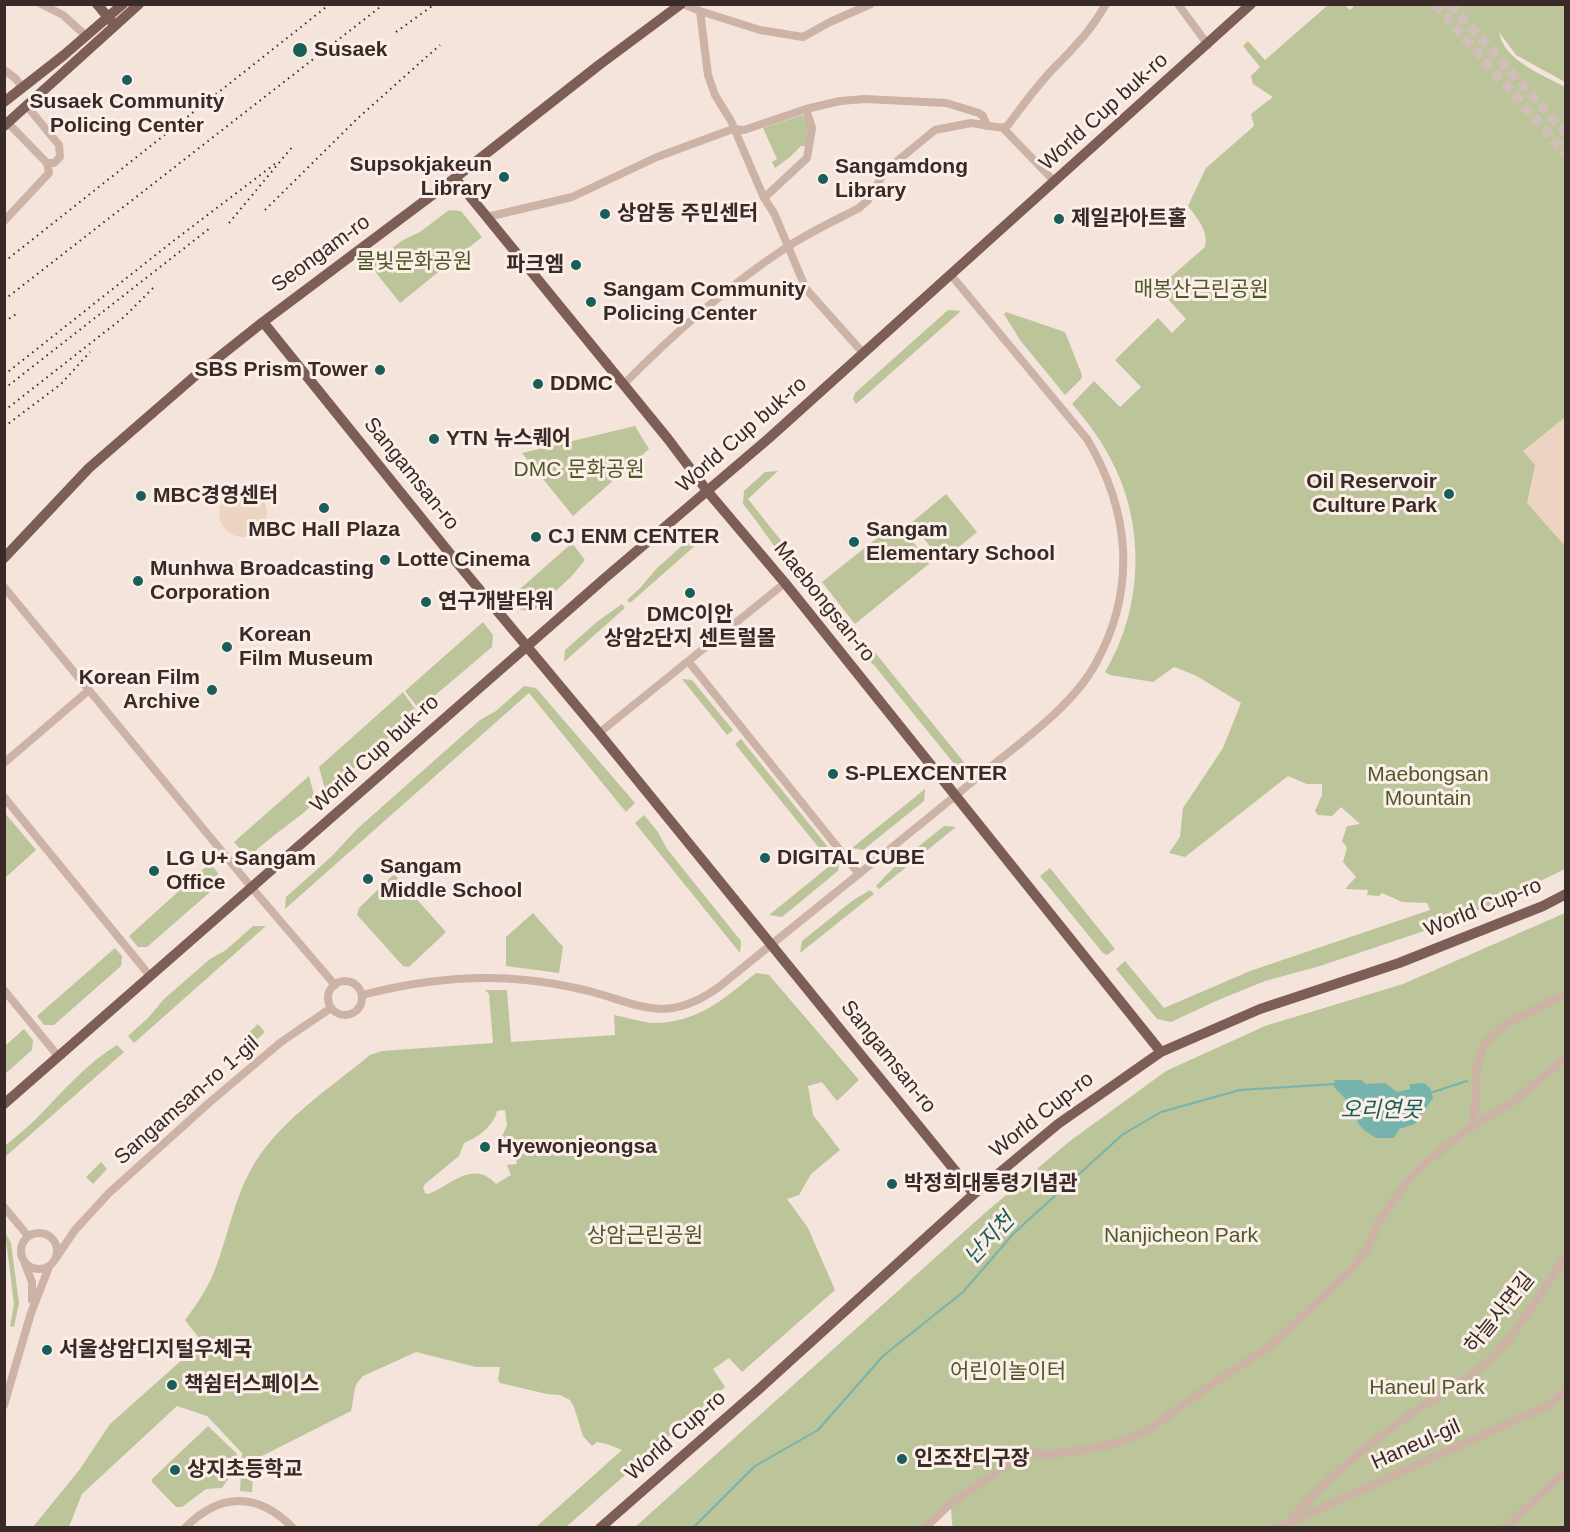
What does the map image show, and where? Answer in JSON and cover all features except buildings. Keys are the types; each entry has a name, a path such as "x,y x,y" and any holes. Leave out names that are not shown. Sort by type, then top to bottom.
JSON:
{"main road":[{"path":"97,4 111,22"},
{"path":"6,124 111,22 123,4"},
{"path":"4,102 85,35 139,4"},
{"name":"Seongam-ro","path":"4,558 89,468 195,376 262,322 455,178 598,65 682,4"},
{"name":"World Cup buk-ro","path":"4,1104 610,573 708,492 1251,4"},
{"name":"Maebongsan-ro","path":"455,178 708,492 785,583 1161,1052"},
{"name":"Sangamsan-ro","path":"262,322 974,1194"},
{"name":"World Cup-ro","path":"600,1527 758,1390 974,1194 1058,1124 1161,1052 1260,1009 1399,963 1543,906 1566,894"}],"street":[{"path":"41,4 63,15 85,35"},
{"path":"682,4 760,30 803,37 871,4"},
{"path":"623,386 704,310 788,246 860,208 868,200 885,171 935,130 971,123 1002,128 1008,125 1059,62 1090,30 1106,4"},
{"path":"1178,4 1208,45"},
{"path":"700,11 708,75 715,95 731,121 806,289 864,354"},
{"path":"4,70 23,88"},
{"path":"487,217 572,196 657,157 733,129 744,130 806,109 840,101 900,99 946,103 979,113 983,116 987,126"},
{"path":"6,124 47,163 54,164 60,156 59,145 26,105"},
{"path":"764,198 807,158 812,128 806,109"},
{"path":"1002,128 1055,182"},
{"path":"4,221 48,173 47,163"},
{"path":"362,994 420,981 497,978 555,984 644,1008 677,1008 707,996 1037,729 1082,685 1095,665 1115,620 1120,596 1124,554 1121,527 1113,493 1087,439 951,275"},
{"path":"599,734 785,583"},
{"path":"4,587 334,985"},
{"path":"689,662 859,874"},
{"path":"4,763 88,691"},
{"path":"4,797 150,976"},
{"path":"339,982 351,982 362,994 360,1006 352,1014 340,1015 331,1008 328,996 334,985 339,982"},
{"path":"4,990 58,1056"},
{"path":"1472,1126 1476,1100 1477,1065 1485,1043 1506,1024 1566,994"},
{"name":"Sangamsan-ro 1-gil","path":"56,1258 75,1230 109,1193 281,1042 331,1008"},
{"path":"925,1527 950,1504 1027,1452 1046,1455 1076,1451 1113,1444 1145,1432 1272,1345 1351,1270 1369,1245 1379,1221 1406,1183 1429,1160 1472,1126 1514,1101 1566,1058"},
{"path":"4,1207 28,1236"},
{"path":"31,1313 32,1282 21,1251 24,1240 35,1233 63,1235 75,1230"},
{"path":"4,1405 31,1313 49,1267 56,1258 56,1244 49,1235"},
{"name":"하늘사면길","path":"1290,1521 1311,1496 1359,1453 1422,1406 1458,1385 1492,1357 1533,1306 1566,1256"},
{"path":"25,1263 38,1270 49,1267"},
{"name":"Haneul-gil","path":"1276,1527 1551,1404 1566,1389"},
{"path":"1505,1527 1566,1471"},
{"path":"185,1527 212,1506 221,1502 240,1500 267,1508 293,1527"}],"green space":[{"path":"1356,4 1565,5 1565,82 1516,55 1499,32 1502,42 1516,59 1565,87 1565,869 1493,904 1436,927 1320,966 1265,981 1171,1022 1157,1019 1116,969 1125,961 1164,1008 1250,971 1430,910 1427,903 1402,902 1382,893 1379,896 1367,895 1368,890 1345,889 1356,877 1343,862 1347,848 1342,841 1347,826 1360,824 1341,807 1332,816 1318,815 1315,811 1322,795 1322,784 1307,784 1288,776 1185,857 1169,853 1180,837 1183,808 1223,748 1241,703 1195,675 1174,667 1153,682 1110,675 1105,672 1118,647 1133,592 1134,536 1121,482 1109,456 1072,404 1094,381 1120,407 1141,387 1115,360 1158,318 1172,333 1186,319 1158,288 1205,247 1204,230 1188,206 1206,168 1254,126 1251,114 1273,97 1253,84 1251,76 1260,67 1243,46 1248,41 1265,60 1328,5 1345,5 1350,10"},
{"path":"802,115 809,128 806,146 801,146 775,168 772,162 777,159 763,128"},
{"name":"물빛문화공원","path":"449,210 461,211 482,237 400,303 370,265"},
{"path":"948,310 961,311 856,404 853,399 855,393"},
{"path":"1006,312 1065,332 1082,375 1081,379 1065,395 1020,340 1004,314"},
{"name":"DMC 문화공원","path":"635,426 649,449 573,516 522,453"},
{"path":"778,471 748,499 810,577 796,575 743,504 744,491 765,472"},
{"path":"946,494 977,532 942,561 911,523"},
{"path":"897,522 930,563 855,624 822,582"},
{"path":"702,528 714,529 630,603 627,600 657,568"},
{"path":"572,543 585,560 570,578 533,611 521,610 511,597"},
{"path":"816,584 854,632 847,638 815,598"},
{"path":"622,604 625,608 564,662 565,650 598,621"},
{"path":"483,622 493,635 492,647 419,709 405,691"},
{"path":"864,639 967,766 955,765 874,665 854,647"},
{"path":"682,679 692,680 733,730 727,735"},
{"path":"524,686 536,688 635,803 626,812 529,693 285,909 286,897 332,856 357,829 480,720 496,711"},
{"path":"403,692 417,712 326,793 319,767"},
{"path":"741,739 839,861 838,871 782,917 769,915 832,864 735,744"},
{"path":"309,776 316,802 254,852 242,851 234,842"},
{"path":"925,789 924,801 863,850 852,848"},
{"path":"4,812 36,850 5,878 4,878"},
{"path":"644,815 658,832 667,849 741,941 740,953 635,823"},
{"path":"944,826 956,827 879,889 876,886 899,862"},
{"path":"210,863 218,873 217,886 147,947 138,947 129,936"},
{"path":"1050,868 1115,949 1107,955 1040,876"},
{"path":"394,874 446,932 409,967 403,966 357,915 359,908"},
{"path":"870,890 874,894 800,953 802,941 852,901"},
{"path":"533,913 563,947 559,973 506,966 506,937"},
{"path":"1565,913 1565,1527 958,1528 952,1525 951,1505 925,1527 634,1528 986,1212 1070,1141 1166,1071 1265,1026 1403,984"},
{"path":"253,926 266,926 134,1043 128,1036 164,999"},
{"path":"115,948 122,956 121,966 54,1025 44,1025 37,1016"},
{"name":"상암근린공원","path":"756,973 769,975 859,1080 837,1101 822,1082 808,1086 813,1115 840,1150 811,1174 799,1195 787,1199 808,1228 835,1290 742,1372 729,1358 713,1369 725,1387 566,1527 536,1527 622,1450 597,1442 592,1446 583,1436 570,1400 560,1395 500,1383 498,1380 500,1367 476,1367 416,1352 363,1376 355,1388 351,1411 254,1460 252,1492 240,1491 242,1453 207,1416 177,1406 82,1494 69,1527 33,1527 80,1469 110,1424 202,1342 185,1320 211,1279 239,1195 260,1155 273,1138 304,1108 370,1055 382,1051 493,1043 489,994 485,990 507,990 511,1042 615,1035 614,1015 652,1023 683,1019 720,1001","holes":["505,1110 507,1125 500,1141 510,1154 515,1153 517,1164 507,1165 511,1175 496,1184 487,1177 470,1174 428,1194 425,1193 423,1188 425,1184 459,1156 464,1143 488,1127 497,1111"]},
{"path":"258,1024 265,1032 248,1048 241,1040"},
{"path":"24,1029 33,1040 32,1050 5,1074 5,1046"},
{"path":"117,1045 124,1052 5,1157 5,1146 33,1122 65,1088"},
{"path":"101,1162 107,1169 93,1184 86,1177"},
{"path":"5,1232 11,1243 19,1303 14,1327 10,1326 14,1304"},
{"path":"208,1426 237,1454 235,1469 222,1488 206,1489 182,1507 176,1507 152,1482 152,1479"}],"shaded area":[{"path":"1565,417 1565,546 1527,503 1535,465 1523,451"},
{"path":"238,489 248,489 263,499 267,513 266,522 257,533 248,537 238,537 223,527 219,518 219,508 229,493"}],"water":[{"name":"오리연못","path":"1335,1080 1361,1080 1366,1084 1385,1083 1397,1092 1410,1089 1410,1084 1424,1083 1430,1088 1433,1098 1415,1124 1399,1129 1394,1138 1376,1138 1358,1123 1354,1108 1334,1087"}],"waterway":[{"name":"난지천","path":"1430,1093 1467,1081"},
{"name":"난지천","path":"693,1528 755,1466 818,1430 883,1356 963,1292 1014,1233 1122,1135 1161,1112 1240,1090 1335,1084"}],"tunnel":[{"path":"1435,4 1566,154"},
{"path":"1450,4 1566,133"}],"railway":[{"path":"4,262 330,4"},
{"path":"4,300 384,4"},
{"path":"396,32 435,4"},
{"path":"265,210 358,118 440,45"},
{"path":"229,223 293,146"},
{"path":"4,375 276,163"},
{"path":"4,389 210,228"},
{"path":"4,411 124,317 153,288"},
{"path":"4,322 18,313"},
{"path":"4,427 61,384 90,352"}],"place":[{"name":"Susaek","path":"300,50"},
{"name":"Susaek Community Policing Center","path":"127,80"},
{"name":"Supsokjakeun Library","path":"504,177"},
{"name":"Sangamdong Library","path":"823,179"},
{"name":"상암동 주민센터","path":"605,214"},
{"name":"제일라아트홀","path":"1059,219"},
{"name":"파크엠","path":"576,265"},
{"name":"Sangam Community Policing Center","path":"591,302"},
{"name":"SBS Prism Tower","path":"380,370"},
{"name":"DDMC","path":"538,384"},
{"name":"YTN 뉴스퀘어","path":"434,439"},
{"name":"Oil Reservoir Culture Park","path":"1449,494"},
{"name":"MBC경영센터","path":"141,496"},
{"name":"MBC Hall Plaza","path":"324,508"},
{"name":"CJ ENM CENTER","path":"536,537"},
{"name":"Sangam Elementary School","path":"854,542"},
{"name":"Lotte Cinema","path":"385,560"},
{"name":"Munhwa Broadcasting Corporation","path":"138,581"},
{"name":"DMC이안 상암2단지 센트럴몰","path":"690,593"},
{"name":"연구개발타워","path":"426,602"},
{"name":"Korean Film Museum","path":"227,647"},
{"name":"Korean Film Archive","path":"212,690"},
{"name":"S-PLEXCENTER","path":"833,774"},
{"name":"DIGITAL CUBE","path":"765,858"},
{"name":"LG U+ Sangam Office","path":"154,871"},
{"name":"Sangam Middle School","path":"368,879"},
{"name":"Hyewonjeongsa","path":"485,1147"},
{"name":"박정희대통령기념관","path":"892,1184"},
{"name":"서울상암디지털우체국","path":"47,1350"},
{"name":"책쉼터스페이스","path":"172,1385"},
{"name":"인조잔디구장","path":"902,1459"},
{"name":"상지초등학교","path":"175,1470"}],"park label":[{"name":"매봉산근린공원","path":"1201,290"},
{"name":"Maebongsan Mountain","path":"1428,787"},
{"name":"Nanjicheon Park","path":"1181,1236"},
{"name":"어린이놀이터","path":"1008,1372"},
{"name":"Haneul Park","path":"1427,1388"}]}
